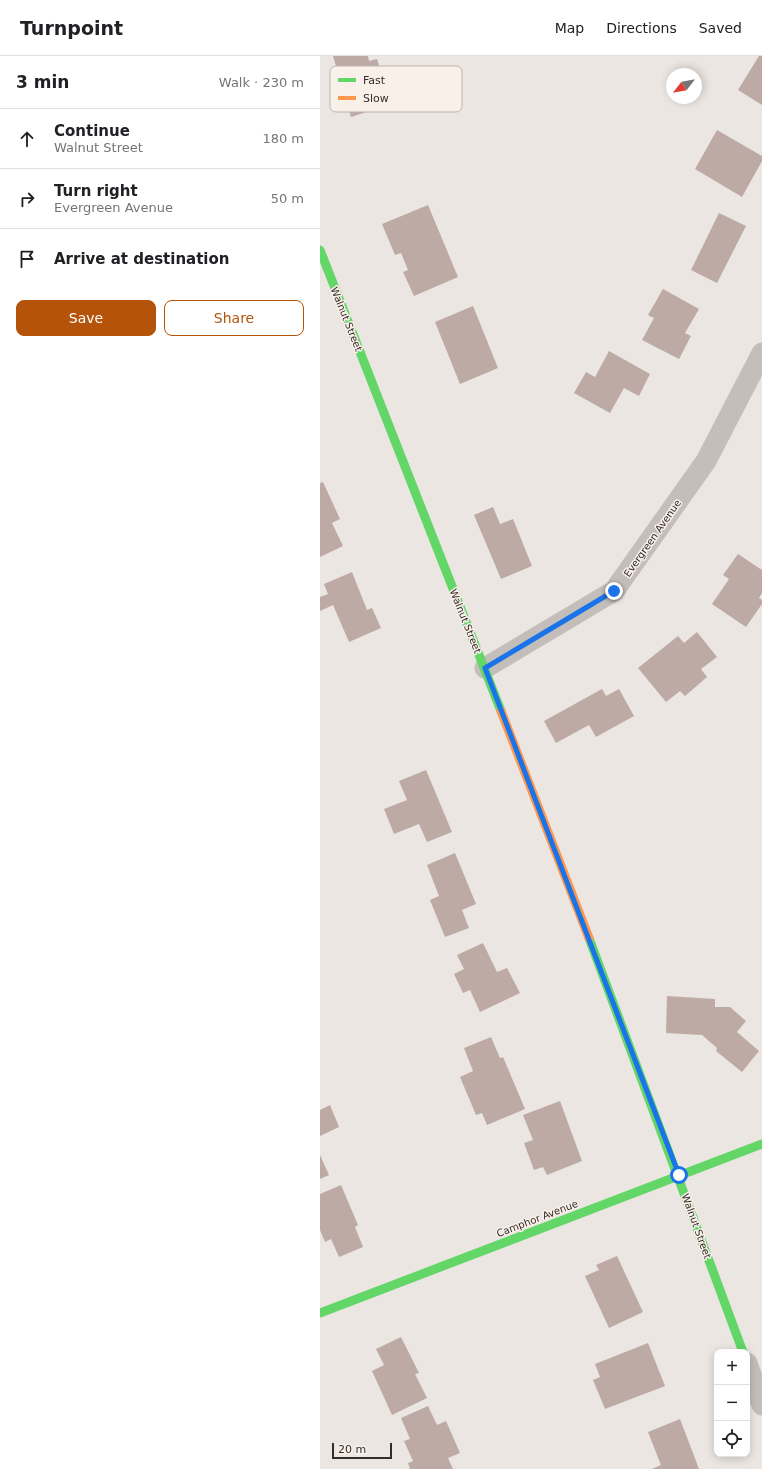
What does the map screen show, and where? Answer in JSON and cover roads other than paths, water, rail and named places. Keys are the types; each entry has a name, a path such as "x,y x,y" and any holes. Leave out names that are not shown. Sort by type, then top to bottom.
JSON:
{"street":[{"name":"Walnut Street","path":"320,250 485,668 679,1175 742,1349"},
{"name":"Evergreen Avenue","path":"485,668 614,591 706,461 762,353"},
{"name":"Camphor Avenue","path":"320,1313 762,1144"},
{"path":"750,1371 762,1405"}]}
